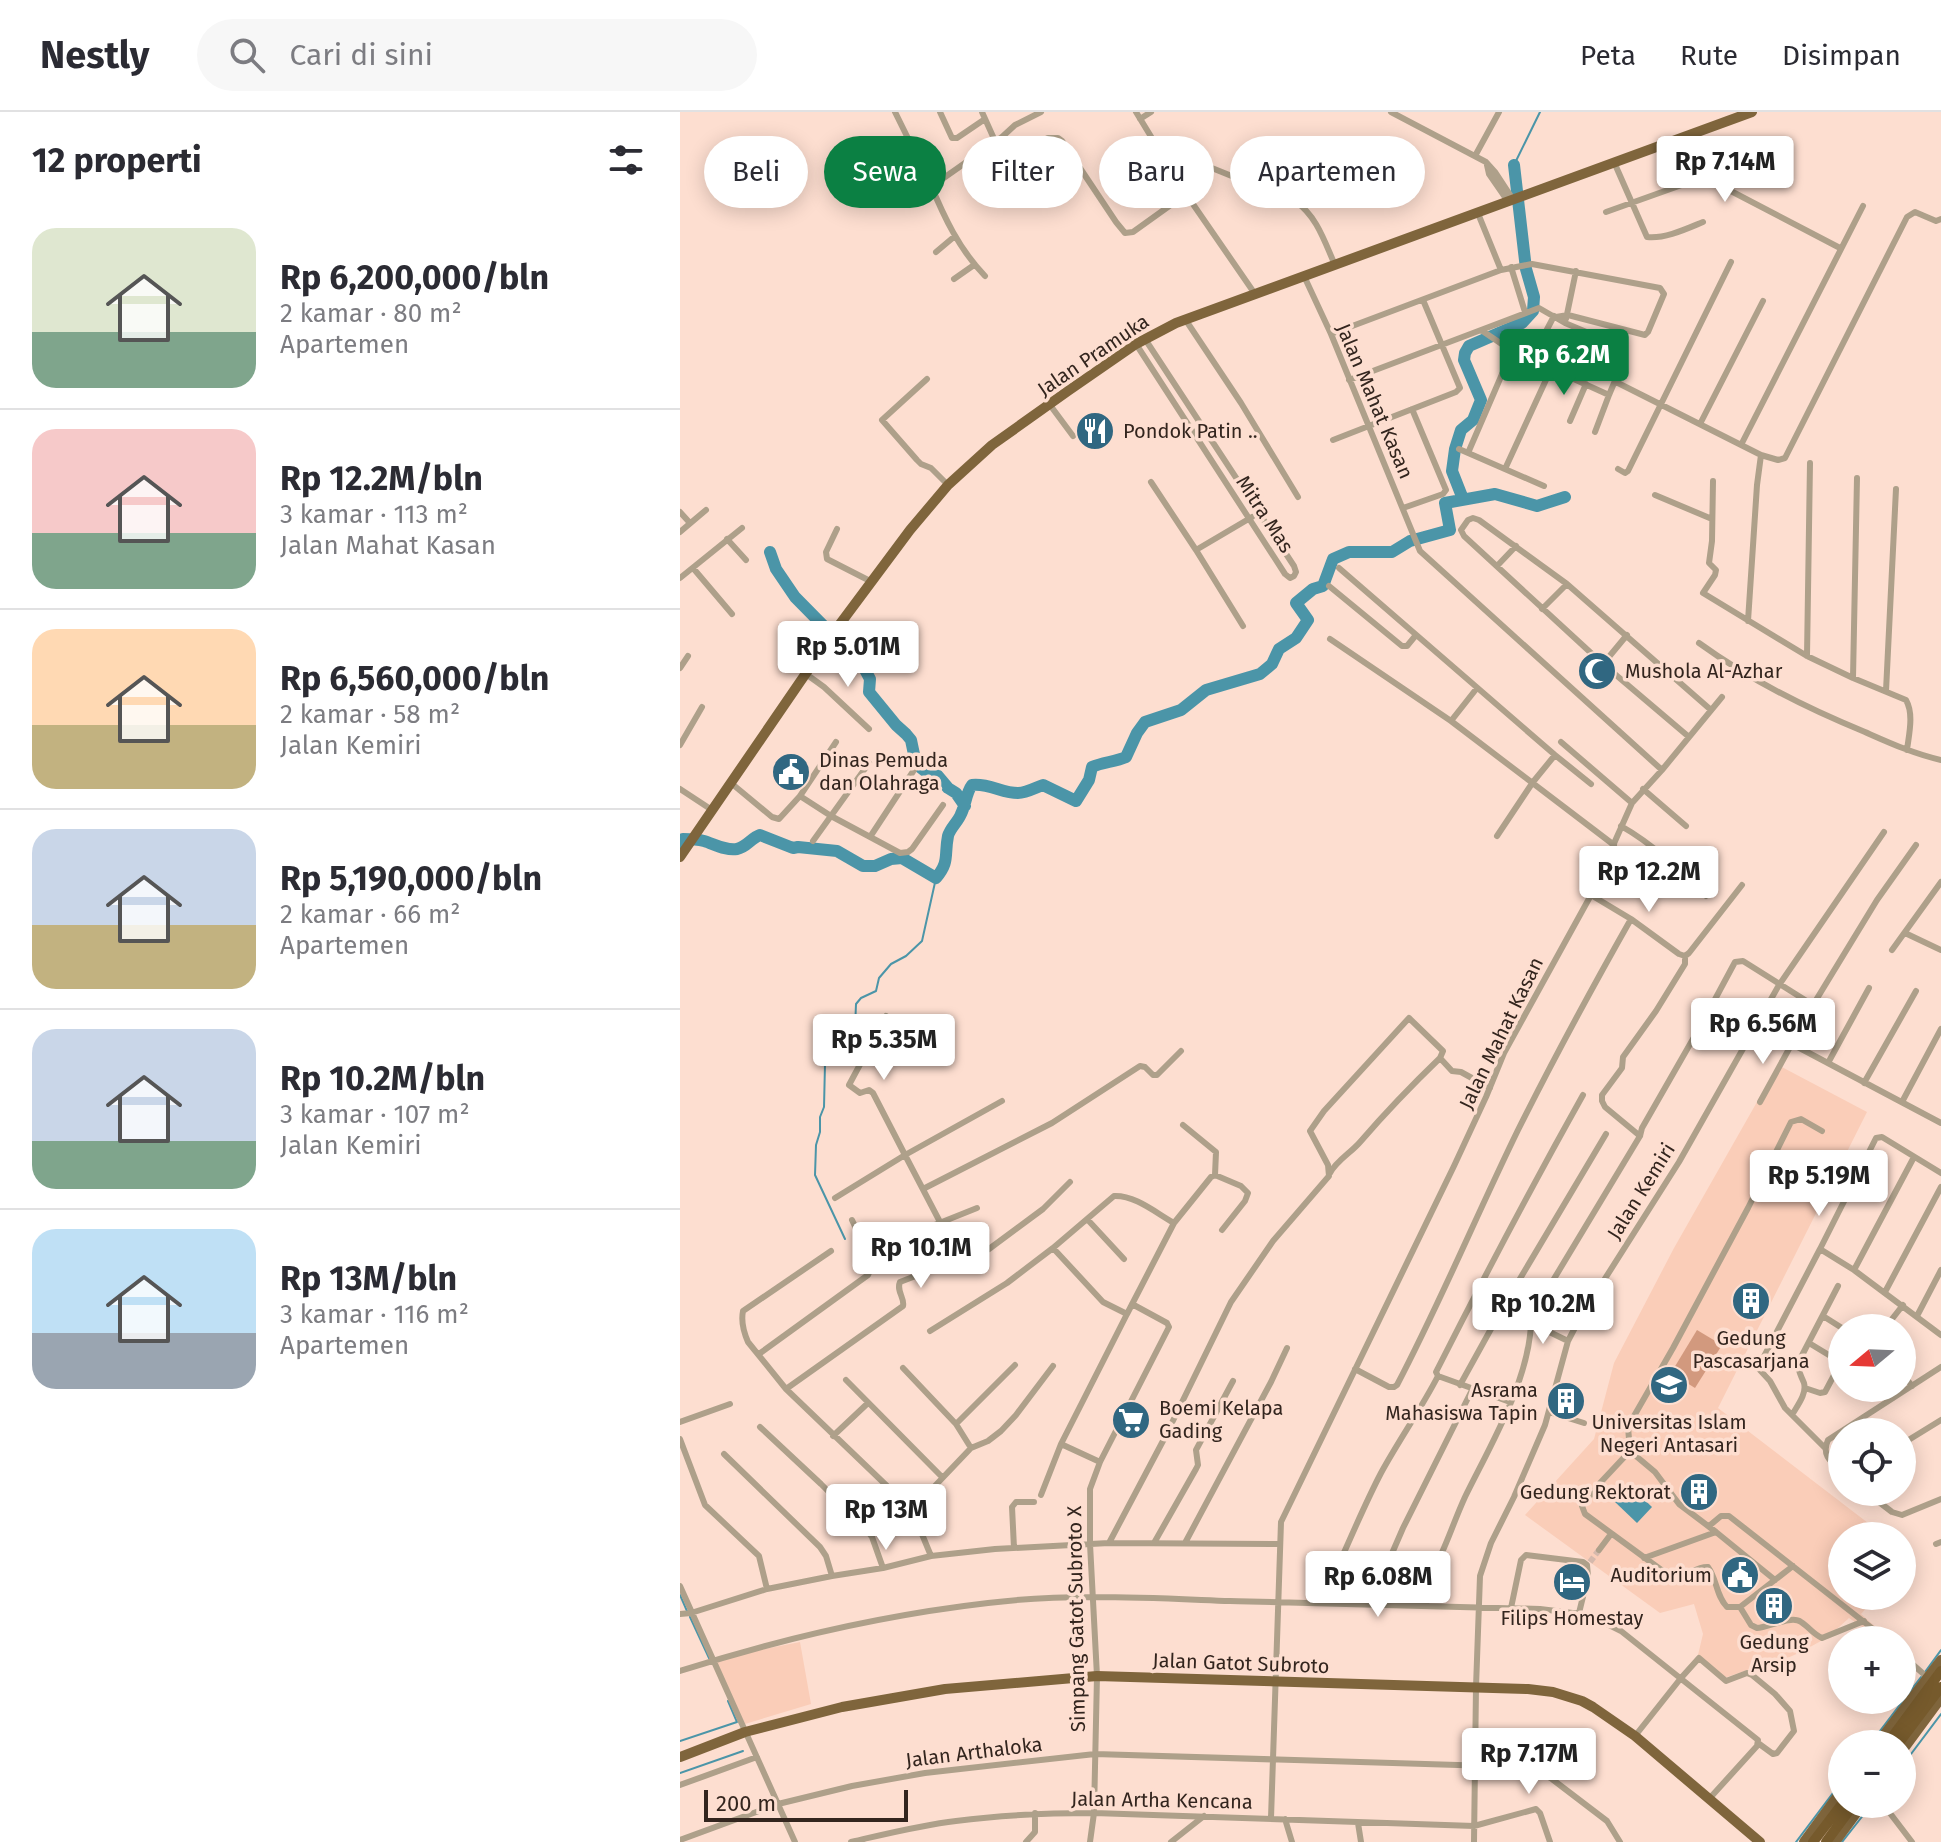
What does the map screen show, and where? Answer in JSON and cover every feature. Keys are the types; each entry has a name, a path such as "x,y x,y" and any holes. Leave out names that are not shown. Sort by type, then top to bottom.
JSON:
{"highway":[{"path":"1897,1730 1941,1671"},
{"path":"1909,1730 1941,1687"},
{"path":"1813,1842 1831,1818"},
{"path":"1826,1842 1844,1818"}],"main road":[{"name":"Jalan Pramuka","path":"682,854 837,628 910,530 948,485 992,445 1140,342 1185,319 1752,112"},
{"path":"1887,1730 1941,1660"},
{"name":"Jalan Gatot Subroto","path":"680,1757 745,1732 842,1707 945,1689 1097,1676 1553,1692 1593,1707 1635,1736 1709,1799 1746,1838 1760,1842"},
{"path":"1916,1732 1941,1698"},
{"path":"1804,1842 1828,1809"},
{"path":"1835,1842 1853,1818"},
{"path":"1813,1842 1815,1827"}],"street":[{"path":"895,112 907,136"},
{"path":"940,112 952,138 957,138 984,116 997,136"},
{"path":"1003,136 1023,120 1040,112"},
{"path":"1150,136 1138,116 1151,112"},
{"path":"1391,112 1486,162 1514,198"},
{"path":"1475,156 1499,112"},
{"path":"1614,162 1649,238 1703,222"},
{"path":"1214,169 1304,207 1311,214 1335,265"},
{"path":"1083,172 1099,196"},
{"path":"1606,212 1704,177 1840,248"},
{"path":"1741,445 1863,206"},
{"path":"940,208 974,265 985,276"},
{"path":"1107,208 1125,233 1133,232 1166,208"},
{"path":"1196,208 1255,294"},
{"path":"1477,211 1501,270"},
{"path":"1616,382 1761,455 1778,460 1787,456 1907,217 1915,212 1936,221 1941,219"},
{"path":"936,252 955,236"},
{"path":"1618,469 1627,472 1731,262"},
{"path":"1331,334 1515,266 1532,264 1576,271 1660,288 1664,294 1645,335 1555,317 1543,309 1530,310 1486,334 1442,345 1349,380"},
{"path":"954,279 974,265"},
{"path":"1515,266 1530,310"},
{"path":"1566,319 1576,271"},
{"name":"Jalan Mahat Kasan","path":"1271,1818 1281,1522 1504,1053 1591,895 1632,803 1662,770 1423,554 1304,276"},
{"path":"1333,440 1460,388 1423,300"},
{"path":"1700,424 1763,301"},
{"path":"1531,360 1555,317"},
{"path":"1185,319 1298,497"},
{"path":"1566,319 1622,347 1625,357 1595,432"},
{"path":"1486,334 1512,351 1609,395"},
{"name":"Mitra Mas","path":"1140,342 1212,442 1294,566 1294,576 1290,578 1285,574 1140,342"},
{"path":"1468,453 1512,351"},
{"path":"1505,469 1551,369"},
{"path":"927,379 882,420 921,464 931,468 948,485"},
{"path":"1570,421 1586,384"},
{"path":"1050,405 1073,436"},
{"path":"1403,508 1443,494 1446,490 1412,409"},
{"path":"1204,447 1212,442"},
{"path":"1459,449 1544,486"},
{"path":"1748,621 1761,455"},
{"path":"1807,656 1810,463"},
{"path":"1853,678 1857,478"},
{"path":"1713,481 1709,563 1715,573 1703,593 1807,656 1908,703 1911,714 1907,750"},
{"path":"1151,482 1243,626"},
{"path":"1886,691 1896,489"},
{"path":"1655,495 1712,519"},
{"path":"680,532 706,510"},
{"path":"680,512 690,523"},
{"path":"1196,550 1259,513"},
{"path":"1689,737 1542,609 1462,533 1462,527 1471,518 1479,520 1516,546 1567,584 1711,710"},
{"path":"680,566 683,575 742,528"},
{"path":"837,529 826,552 827,559 872,582"},
{"path":"727,539 746,560"},
{"path":"1497,566 1516,546"},
{"path":"693,568 732,614"},
{"path":"1339,568 1591,784"},
{"path":"1542,609 1567,584"},
{"path":"1329,586 1402,646 1407,646 1416,635"},
{"path":"1603,664 1627,635"},
{"path":"1330,639 1451,721 1614,845"},
{"path":"1699,643 1775,691 1823,715 1907,750 1941,760"},
{"path":"680,668 688,656"},
{"path":"806,674 869,729"},
{"path":"1451,721 1477,688"},
{"path":"1662,770 1722,697"},
{"path":"680,745 702,707"},
{"path":"731,783 777,820 800,796 836,742"},
{"path":"1561,742 1632,803"},
{"path":"1497,836 1555,755"},
{"path":"813,841 869,763"},
{"path":"870,837 914,770"},
{"path":"680,789 712,810"},
{"path":"1643,789 1686,826"},
{"path":"800,796 900,853 908,852 943,805"},
{"path":"1621,826 1667,859 1706,896"},
{"name":"Jalan Kemiri","path":"1474,1842 1478,1607 1482,1565 1531,1460 1549,1412 1568,1341 1679,1162 1779,985 1884,832"},
{"path":"1760,1102 1813,1005 1877,900 1916,845"},
{"path":"1892,950 1941,882"},
{"path":"1640,1136 1605,1107 1602,1095 1622,1068 1623,1057 1685,964 1685,956 1742,885"},
{"path":"1591,895 1685,956"},
{"path":"1930,897 1941,902"},
{"path":"1355,1369 1391,1388 1397,1385 1525,1118 1580,1009 1631,919"},
{"path":"1905,933 1941,950"},
{"path":"1426,1606 1430,1577 1510,1402 1530,1339 1529,1322 1640,1136 1735,962 1743,961 1813,1005"},
{"path":"1828,1063 1869,988"},
{"path":"1864,1083 1916,991"},
{"path":"886,1016 849,1085 860,1093 869,1090 873,1093 940,1222"},
{"path":"1109,1543 1231,1302 1273,1241 1326,1181 1331,1169 1440,1058 1443,1051 1412,1018 1407,1019 1310,1129 1331,1169"},
{"path":"1902,1102 1941,1029"},
{"path":"1792,1044 1939,1122 1941,1112"},
{"path":"923,1189 1043,1128 1140,1066 1157,1075 1181,1051"},
{"path":"1440,1058 1452,1071 1461,1072 1490,1088"},
{"path":"1321,1603 1377,1482 1438,1376 1436,1372 1533,1184 1583,1095"},
{"path":"835,1198 1002,1101"},
{"path":"1775,1580 1679,1504 1655,1472 1630,1451 1628,1427 1748,1208 1791,1122 1801,1119 1822,1131"},
{"path":"1183,1125 1216,1152 1215,1175"},
{"path":"1460,1385 1606,1134"},
{"path":"1828,1458 1825,1448 1780,1402 1770,1381 1758,1368 1876,1138 1882,1137 1941,1173"},
{"path":"1854,1270 1914,1157"},
{"path":"1041,1495 1061,1444 1174,1223 1215,1175"},
{"path":"1215,1175 1241,1186 1248,1193 1222,1230"},
{"path":"786,1389 903,1306 898,1288 900,1282 989,1249 1043,1209 1070,1182"},
{"path":"1885,1292 1941,1187"},
{"path":"930,1331 1030,1267 1114,1196 1134,1200 1174,1223"},
{"path":"869,1256 875,1248 977,1208"},
{"path":"1087,1219 1124,1259"},
{"path":"759,1354 868,1275 869,1256 852,1220"},
{"path":"1053,1248 1103,1302 1127,1314"},
{"path":"1820,1249 1885,1292 1941,1335"},
{"path":"831,1251 743,1311 746,1338 786,1389 912,1510 931,1556"},
{"path":"1917,1316 1941,1270"},
{"path":"1792,1415 1805,1388 1797,1368 1838,1286"},
{"name":"Simpang Gatot Subroto X","path":"1090,1842 1094,1813 1097,1676 1090,1489 1100,1462 1169,1327 1132,1304"},
{"path":"1896,1314 1903,1305"},
{"path":"1502,1309 1568,1341"},
{"path":"1823,1316 1828,1319"},
{"path":"1809,1343 1828,1355"},
{"path":"1185,1543 1287,1348"},
{"path":"956,1424 1015,1365"},
{"path":"912,1510 971,1448 1001,1431 1053,1366"},
{"path":"1916,1383 1941,1367"},
{"path":"903,1368 956,1424 971,1448"},
{"path":"1438,1376 1510,1402"},
{"path":"846,1380 942,1477"},
{"path":"1154,1543 1198,1465 1196,1450 1233,1381"},
{"path":"1805,1388 1820,1393 1828,1387"},
{"path":"1370,1604 1403,1528 1473,1388"},
{"path":"1825,1448 1828,1440 1887,1402"},
{"path":"833,1436 868,1403"},
{"path":"680,1422 730,1404"},
{"path":"1549,1412 1584,1423"},
{"path":"1916,1435 1941,1420"},
{"path":"760,1427 865,1528 872,1537 883,1568"},
{"path":"680,1439 705,1505 757,1553 767,1589"},
{"path":"1061,1444 1100,1462"},
{"path":"1630,1451 1582,1506 1585,1514 1644,1558 1675,1579 1707,1566 1724,1605 1733,1609 1740,1607 1793,1566"},
{"path":"724,1454 820,1547 832,1576"},
{"path":"1884,1506 1902,1515 1941,1499"},
{"path":"1014,1548 1012,1507 1016,1502 1034,1502"},
{"path":"1709,1526 1727,1514 1870,1626"},
{"path":"1644,1558 1716,1532"},
{"path":"1599,1550 1611,1534"},
{"path":"686,1614 767,1589 931,1556 1109,1543 1279,1544"},
{"path":"1511,1608 1524,1555 1588,1564 1579,1613"},
{"path":"680,1586 686,1614 795,1842"},
{"path":"680,1671 791,1639 990,1603 1092,1597 1540,1609 1579,1613 1621,1631 1681,1678 1755,1737 1758,1743 1775,1754 1794,1731 1790,1711 1752,1675 1747,1673 1726,1681 1699,1658 1681,1678 1635,1736"},
{"path":"1740,1607 1751,1625 1757,1628 1795,1619 1822,1638 1864,1621"},
{"path":"1916,1668 1926,1676"},
{"path":"1709,1799 1758,1743"},
{"name":"Jalan Arthaloka","path":"680,1840 778,1804 852,1786 925,1773 1095,1754 1523,1767 1552,1779 1607,1821 1620,1842"},
{"path":"680,1785 757,1757"},
{"name":"Jalan Artha Kencana","path":"851,1842 944,1823 1035,1813 1474,1826 1537,1809 1550,1842"},
{"path":"1026,1842 1035,1832 1035,1813"},
{"path":"1171,1842 1204,1816"},
{"path":"1894,1818 1912,1842"},
{"path":"1285,1819 1292,1842"},
{"path":"1358,1823 1361,1842"}],"shaded area":[{"name":"Universitas Islam Negeri Antasari","path":"1778,1065 1867,1112 1718,1408 1828,1492 1828,1506 1846,1506 1867,1522 1828,1522 1828,1610 1865,1610 1861,1614 1874,1626 1861,1626 1849,1618 1840,1626 1828,1626 1828,1637 1803,1651 1765,1668 1753,1668 1724,1678 1698,1655 1703,1634 1694,1604 1660,1613 1525,1515 1594,1439 1614,1363 1674,1248"},
{"path":"1812,1164 1832,1174 1819,1200 1799,1190"},
{"path":"1697,1330 1722,1345 1695,1388 1671,1373"},
{"path":"800,1642 811,1704 745,1724 715,1659"}],"water":[{"path":"1630,1486 1652,1507 1637,1523 1615,1502"}],"waterway":[{"path":"1514,165 1540,112"},
{"path":"1463,499 1452,471 1455,449 1461,430 1473,420 1481,400 1464,360 1465,353 1469,346 1522,323 1533,311 1534,297 1526,269 1514,165"},
{"path":"680,844 683,839 694,839 737,849 760,835 793,848 837,851 863,866 875,866 902,858 936,878 945,863 949,833 960,817 972,785 1018,793 1043,785 1076,801 1089,780 1092,767 1126,757 1145,722 1181,710 1206,690 1260,674 1272,664 1279,649 1296,638 1308,620 1296,603 1313,589 1323,586 1333,559 1349,552 1392,552 1410,541 1450,530 1445,503 1495,494 1537,506 1565,497"},
{"path":"770,552 776,569 795,597 863,666 870,679 869,692 911,740 916,764 937,775 965,806"},
{"path":"845,1239 815,1175 816,1145 824,1107 825,1064 850,1040 855,1029 856,1004 876,991 879,978 891,964 906,956 922,941 936,878"},
{"path":"680,1595 687,1611"},
{"path":"690,1617 709,1658"},
{"path":"1925,1672 1941,1650"},
{"path":"1881,1730 1921,1677"},
{"path":"680,1741 737,1722 728,1701"},
{"path":"1916,1747 1941,1714"},
{"path":"680,1773 743,1751"},
{"path":"1796,1842 1828,1800"},
{"path":"1842,1842 1861,1818"}],"tunnel":[{"path":"1590,1562 1599,1550"}],"place":[{"name":"Pondok Patin ..","path":"1095,431"},
{"name":"Mushola Al-Azhar","path":"1597,671"},
{"name":"Dinas Pemuda dan Olahraga","path":"791,772"},
{"name":"Gedung Pascasarjana","path":"1751,1301"},
{"name":"Universitas Islam Negeri Antasari","path":"1669,1385"},
{"name":"Asrama Mahasiswa Tapin","path":"1566,1401"},
{"name":"Boemi Kelapa Gading","path":"1131,1420"},
{"name":"Gedung Rektorat","path":"1699,1492"},
{"name":"Auditorium","path":"1740,1575"},
{"name":"Filips Homestay","path":"1572,1582"},
{"name":"Gedung Arsip","path":"1774,1606"}]}
